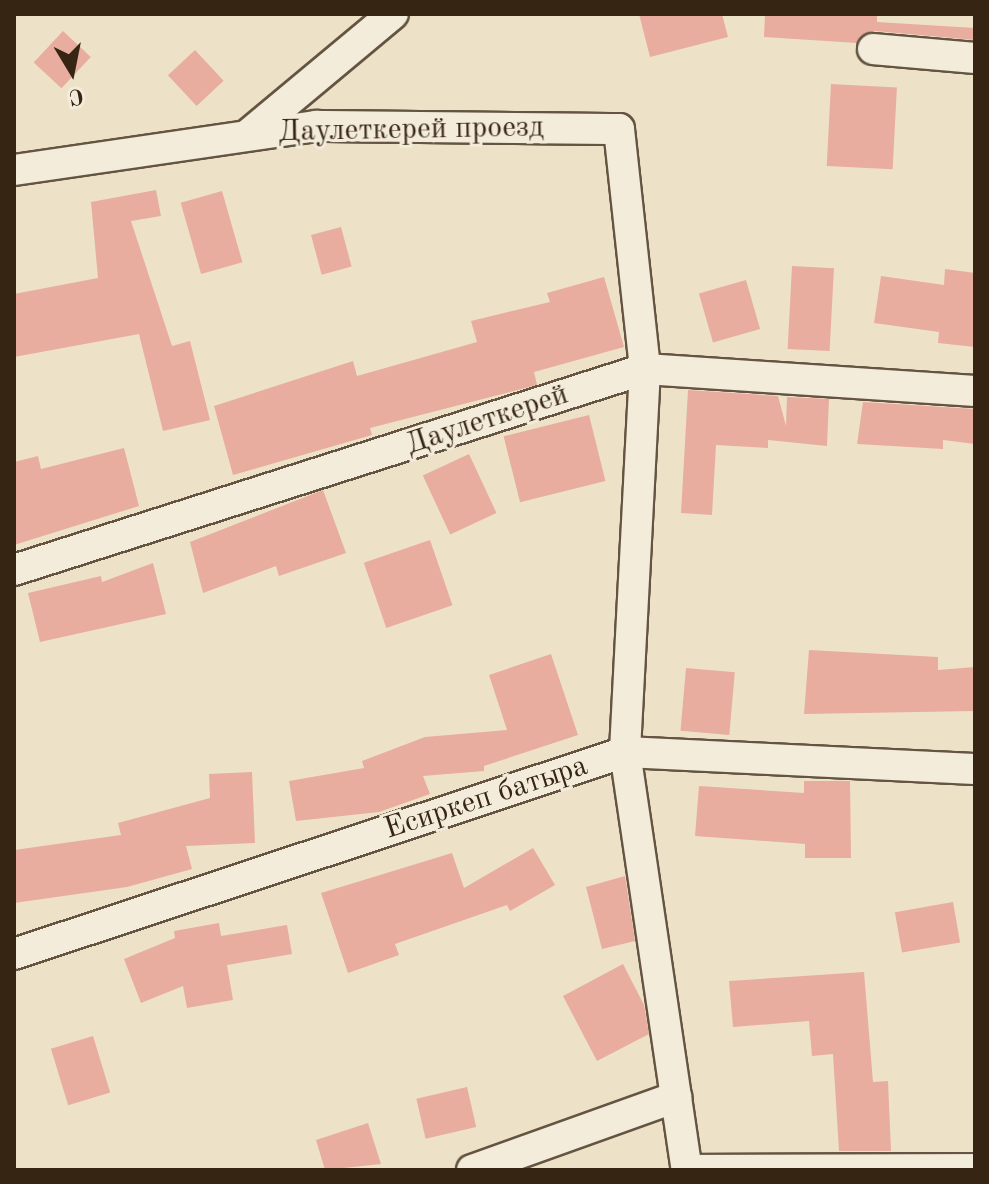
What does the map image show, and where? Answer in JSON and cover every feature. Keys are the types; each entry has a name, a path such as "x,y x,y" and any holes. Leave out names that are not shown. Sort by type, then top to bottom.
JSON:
{"street":[{"path":"250,133 393,14"},
{"path":"873,49 975,58"},
{"name":"Даулеткерей проезд","path":"14,170 250,133 316,126 619,129 645,369"},
{"path":"645,369 625,752 687,1170 975,1169"},
{"name":"Даулеткерей","path":"14,570 645,369 975,391"},
{"name":"Есиркеп батыра","path":"14,954 625,752 975,769"},
{"path":"472,1170 676,1097"}],"building":[{"path":"639,14 722,14 728,37 650,57"},
{"path":"765,14 877,14 877,22 975,28 975,40 875,31 857,43 764,37"},
{"path":"63,31 91,57 61,88 34,62"},
{"path":"195,50 224,81 197,106 168,75"},
{"path":"831,84 897,87 893,169 827,166"},
{"path":"156,190 161,216 131,221 172,346 190,341 210,420 163,431 139,334 14,357 14,294 98,278 91,202"},
{"path":"222,191 242,262 201,274 181,203"},
{"path":"341,227 352,267 322,275 311,235"},
{"path":"792,266 834,268 830,351 788,349"},
{"path":"945,269 975,273 975,347 938,343 939,332 874,323 881,276 944,285"},
{"path":"604,277 624,347 534,372 537,385 370,428 372,435 233,475 214,406 353,361 357,376 477,342 471,321 550,302 547,293"},
{"path":"746,280 760,329 713,343 699,294"},
{"path":"688,390 778,396 786,426 787,397 829,399 827,446 768,440 768,448 716,445 712,515 681,513"},
{"path":"863,402 975,409 975,444 943,440 943,449 857,444"},
{"path":"589,415 605,481 520,502 504,436"},
{"path":"124,448 139,506 14,545 14,462 38,456 41,469"},
{"path":"469,454 496,513 450,534 423,476"},
{"path":"323,490 346,553 279,576 276,566 203,593 190,542"},
{"path":"430,540 452,605 386,628 364,563"},
{"path":"153,563 166,614 40,642 28,593 101,576 102,582"},
{"path":"809,650 938,657 938,670 975,667 975,711 804,714"},
{"path":"551,654 578,735 484,766 484,771 423,776 430,794 379,812 296,821 289,781 364,768 362,761 425,737 507,730 489,675"},
{"path":"686,668 735,672 729,735 681,731"},
{"path":"252,772 255,843 186,846 192,869 127,887 14,903 14,850 121,835 118,823 210,798 209,774"},
{"path":"804,781 850,781 851,858 805,858 805,844 695,836 699,786 804,793"},
{"path":"533,848 555,885 510,911 507,905 395,944 399,955 348,973 321,893 452,853 464,888"},
{"path":"625,876 635,941 602,949 586,887"},
{"path":"953,902 960,942 902,953 895,912"},
{"path":"219,923 221,936 287,925 292,954 227,965 233,1000 187,1008 183,986 141,1003 124,959 175,938 174,931"},
{"path":"623,964 644,1005 649,1034 597,1061 563,996"},
{"path":"864,972 873,1082 888,1081 891,1151 839,1151 833,1054 812,1056 809,1021 733,1027 729,981"},
{"path":"93,1036 110,1092 68,1105 51,1049"},
{"path":"467,1087 476,1127 426,1139 416,1099"},
{"path":"368,1123 381,1164 325,1170 316,1140"}]}
